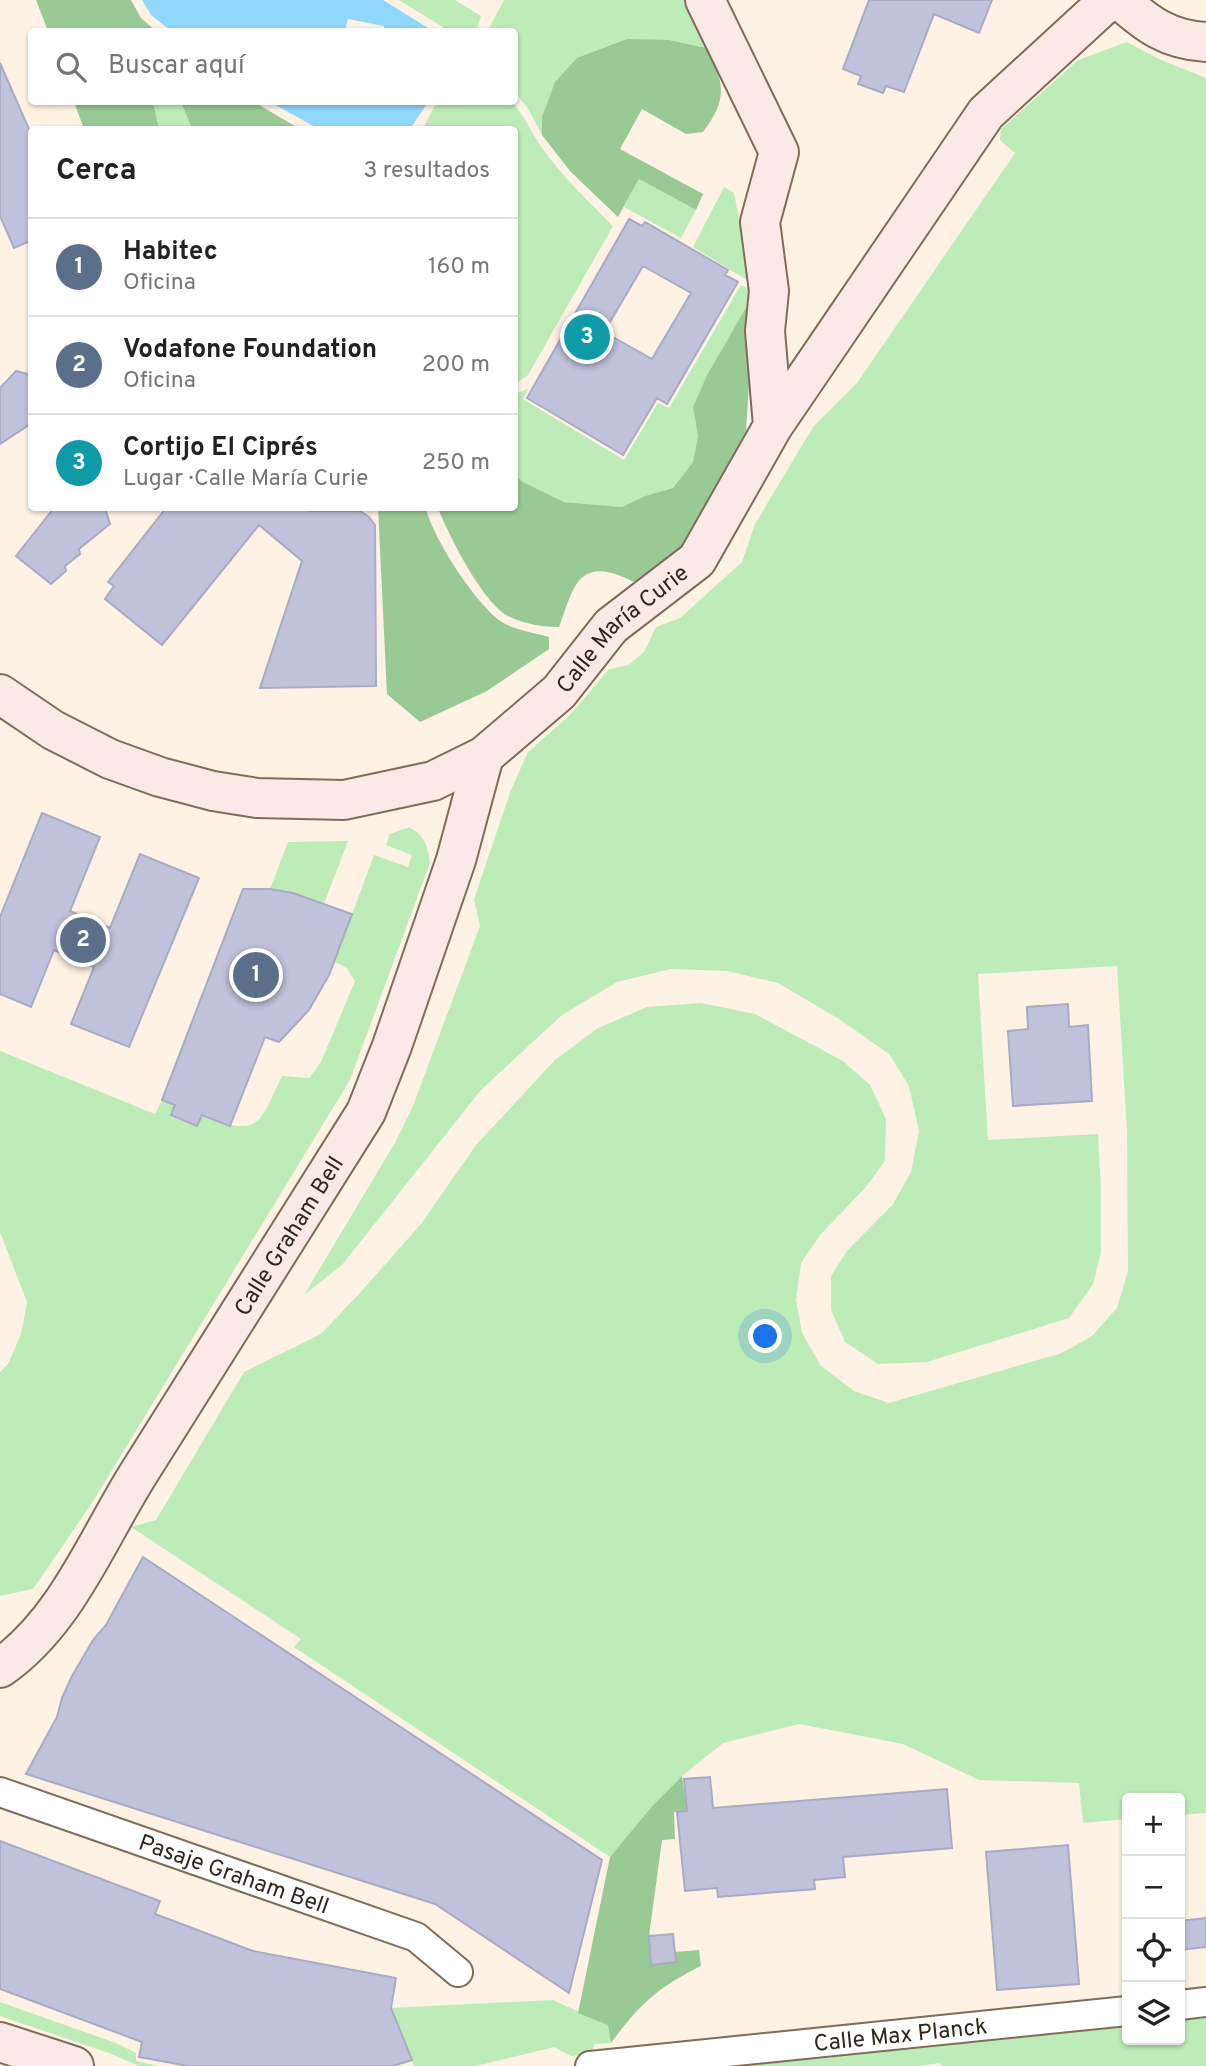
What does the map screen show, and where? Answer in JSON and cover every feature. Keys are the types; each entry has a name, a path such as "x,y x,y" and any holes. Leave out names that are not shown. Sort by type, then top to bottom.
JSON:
{"street":[{"path":"705,0 779,152 760,222 769,290 765,331 773,426"},
{"name":"Calle María Curie","path":"0,695 53,730 110,759 187,784 257,798 344,800 433,781 484,756 558,692 611,626 697,559 718,526 734,490 773,426 986,113 1109,0"},
{"path":"1120,0 1147,24 1186,41 1206,42"},
{"name":"Calle Graham Bell","path":"0,1668 21,1654 65,1601 122,1500 366,1112 392,1046 456,860 484,756"},
{"name":"Pasaje Graham Bell","path":"0,1792 416,1937 458,1972"},
{"path":"1185,2004 1206,2002"},
{"name":"Calle Max Planck","path":"590,2066 1122,2012"},
{"path":"0,2042 74,2066"}],"green space":[{"path":"36,0 131,0 141,18 153,28 47,28"},
{"path":"399,0 455,0 481,16 477,28 444,28"},
{"path":"504,0 689,0 711,49 669,40 542,117 542,135 518,96 518,28 489,28"},
{"path":"627,39 669,40 711,49 721,92 716,110 703,132 686,134 642,109 620,149 703,194 696,210 639,179 618,217 570,171 542,135 542,117 555,82 577,58"},
{"path":"1127,42 1159,59 1206,78 1206,1813 1185,1815 1185,1793 1122,1793 1122,1819 1083,1823 1079,1783 979,1780 903,1744 799,1724 723,1743 682,1776 653,1805 610,1857 294,1647 301,1639 131,1527 156,1520 244,1372 321,1334 421,1224 476,1145 555,1060 598,1028 647,1007 701,1003 755,1014 843,1061 870,1085 886,1119 885,1161 866,1187 821,1234 801,1263 796,1300 802,1333 821,1366 854,1391 889,1403 1062,1353 1092,1336 1117,1308 1128,1271 1127,1132 1117,966 978,974 988,1140 1098,1134 1101,1253 1093,1284 1069,1318 927,1362 878,1364 845,1342 831,1310 831,1276 847,1251 893,1204 911,1172 919,1131 909,1086 889,1054 839,1019 778,983 727,971 671,969 617,982 562,1015 481,1090 342,1265 304,1295 396,1141 413,1106 480,926 474,899 511,790 528,752 571,714 609,669 629,665 644,652 656,627 680,618 742,562 755,524 813,427 857,383 1015,153 1000,140 1001,129 1078,60"},
{"path":"75,105 154,105 158,126 83,126"},
{"path":"154,105 182,105 191,126 158,126"},
{"path":"182,105 259,105 295,126 191,126"},
{"path":"435,105 514,105 553,162 613,226 528,375 518,382 518,126 424,126"},
{"path":"639,179 696,210 681,238 624,207"},
{"path":"724,187 734,193 752,283 693,247"},
{"path":"741,285 755,292 707,375 693,407 698,436 693,462 673,488 645,496 622,507 564,502 518,477 518,393 528,389 523,399 624,460 658,403 669,408"},
{"path":"755,292 746,431 738,452 725,469 698,535 644,585 603,571 592,572 583,577 571,594 559,627 522,622 500,610 478,585 439,511 518,511 518,477 564,502 622,507 645,496 673,488 693,462 698,436 693,407 707,375"},
{"path":"378,511 427,511 446,553 480,602 507,625 549,637 549,649 487,691 420,722 387,694"},
{"path":"409,827 425,842 430,863 350,1080 92,1503 33,1589 0,1596 0,1372 8,1364 21,1334 27,1302 0,1232 0,1051 155,1114 162,1100 175,1105 171,1116 197,1126 202,1115 236,1126 255,1123 268,1106 282,1076 309,1078 321,1062 355,981 347,968 335,962 333,966 327,964 334,945 340,947 374,855 408,867 412,855 386,845 390,834"},
{"path":"348,841 322,909 314,906 316,901 310,898 270,889 288,842"},
{"path":"682,1776 687,1811 674,1812 675,1839 662,1840 649,1936 651,1964 675,1962 675,1952 699,1950 701,1966 650,1998 611,2043 608,2025 578,2013 610,1857 653,1805"},
{"path":"553,2000 608,2025 611,2043 595,2044 591,2054 571,2056 554,2047 476,2066 414,2066 391,2008"},
{"path":"0,2002 116,2043 136,2053 136,2061 158,2066 139,2066 0,2016"},
{"path":"1206,2008 1206,2066 941,2066 940,2063 918,2066 674,2066 1122,2018 1122,2045 1185,2045 1185,2010"}],"water":[{"path":"142,0 383,0 428,28 384,28 348,19 346,28 167,28 151,15"},
{"path":"275,105 426,105 412,126 314,126"}],"building":[{"path":"869,0 992,0 979,33 934,14 904,92 886,86 883,93 858,84 861,76 843,69"},
{"path":"0,63 28,127 28,242 14,248 0,216"},
{"path":"629,219 642,226 645,222 728,270 725,275 738,282 667,404 657,398 623,455 527,398","holes":["643,266 691,293 652,359 604,332"]},
{"path":"16,371 28,374 28,426 0,444 0,388"},
{"path":"52,511 106,511 110,524 79,549 80,554 65,566 66,571 51,584 16,556"},
{"path":"164,511 360,511 375,525 376,686 260,688 302,561 259,525 162,645 105,599 114,586 108,582"},
{"path":"42,813 100,837 70,911 110,928 140,854 199,878 129,1047 71,1024 94,967 54,950 31,1007 0,994 0,917"},
{"path":"243,889 270,889 293,893 352,914 329,975 309,1010 279,1042 265,1037 230,1126 202,1115 197,1126 171,1115 175,1105 162,1100"},
{"path":"1068,1004 1069,1027 1088,1025 1092,1101 1013,1106 1008,1031 1028,1029 1027,1007"},
{"path":"143,1557 602,1860 569,1993 435,1904 26,1774 57,1717 72,1676 93,1640 106,1625"},
{"path":"710,1777 713,1808 947,1789 952,1848 843,1857 845,1877 814,1880 815,1889 718,1897 717,1888 685,1891 677,1812 687,1811 684,1779"},
{"path":"0,1841 160,1901 155,1914 253,1951 396,1978 391,2008 412,2060 393,2066 188,2066 139,2057 142,2042 0,1989"},
{"path":"1068,1845 1079,1984 997,1990 986,1852"},
{"path":"1206,1918 1206,1947 1185,1949 1185,1920"},
{"path":"673,1934 676,1962 651,1965 649,1936"}],"place":[{"name":"Cortijo El Ciprés","path":"587,337"},
{"name":"Vodafone Foundation","path":"83,940"},
{"name":"Habitec","path":"256,975"}]}
